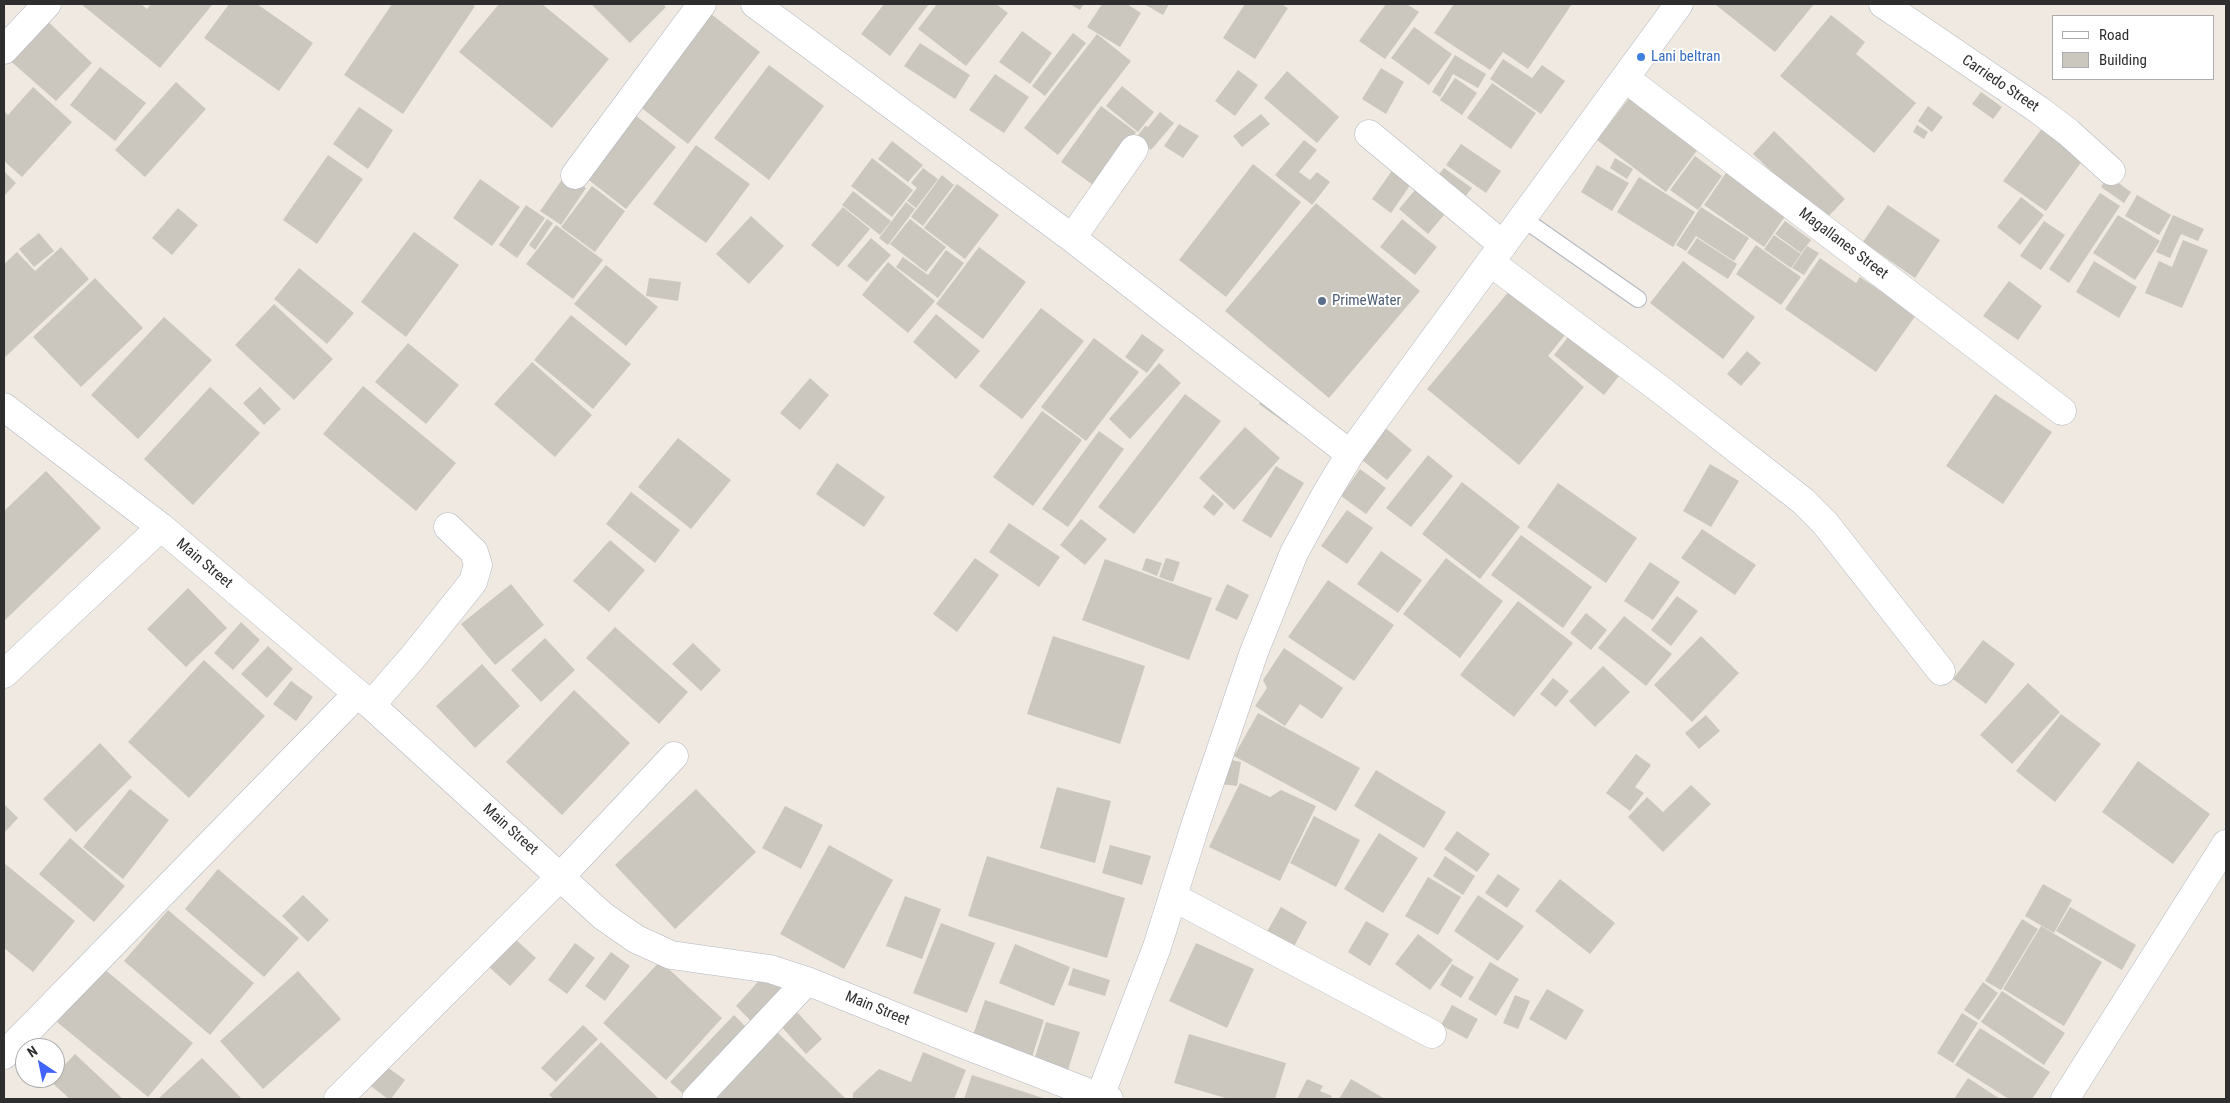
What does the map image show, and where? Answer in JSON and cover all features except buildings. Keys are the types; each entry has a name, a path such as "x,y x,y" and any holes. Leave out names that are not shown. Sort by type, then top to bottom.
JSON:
{"street":[{"path":"4,50 47,4"},
{"path":"575,175 702,4"},
{"path":"755,4 1072,238 1350,454"},
{"path":"1103,1099 1157,947 1245,680 1275,597 1294,552 1350,454 1679,4"},
{"name":"Carriedo Street","path":"1884,4 2039,110 2068,132 2111,171"},
{"name":"Magallanes Street","path":"1625,78 2062,411"},
{"path":"1369,134 1497,254 1665,393 1802,501 1825,523 1941,671"},
{"path":"1072,238 1134,149"},
{"name":"Main Street","path":"4,406 161,527 364,699 603,916 636,939 671,954 770,969 807,981 1103,1099"},
{"path":"4,674 161,527"},
{"path":"4,1055 364,699 413,657 473,582 478,564 474,552 448,527"},
{"path":"338,1099 561,876 674,756"},
{"path":"2065,1099 2226,844"},
{"path":"1173,897 1432,1034"},
{"path":"696,1099 807,981"}],"lane":[{"path":"1522,218 1638,299"}],"place":[{"name":"Lani beltran","path":"1641,57"},
{"name":"PrimeWater","path":"1322,301"}]}
